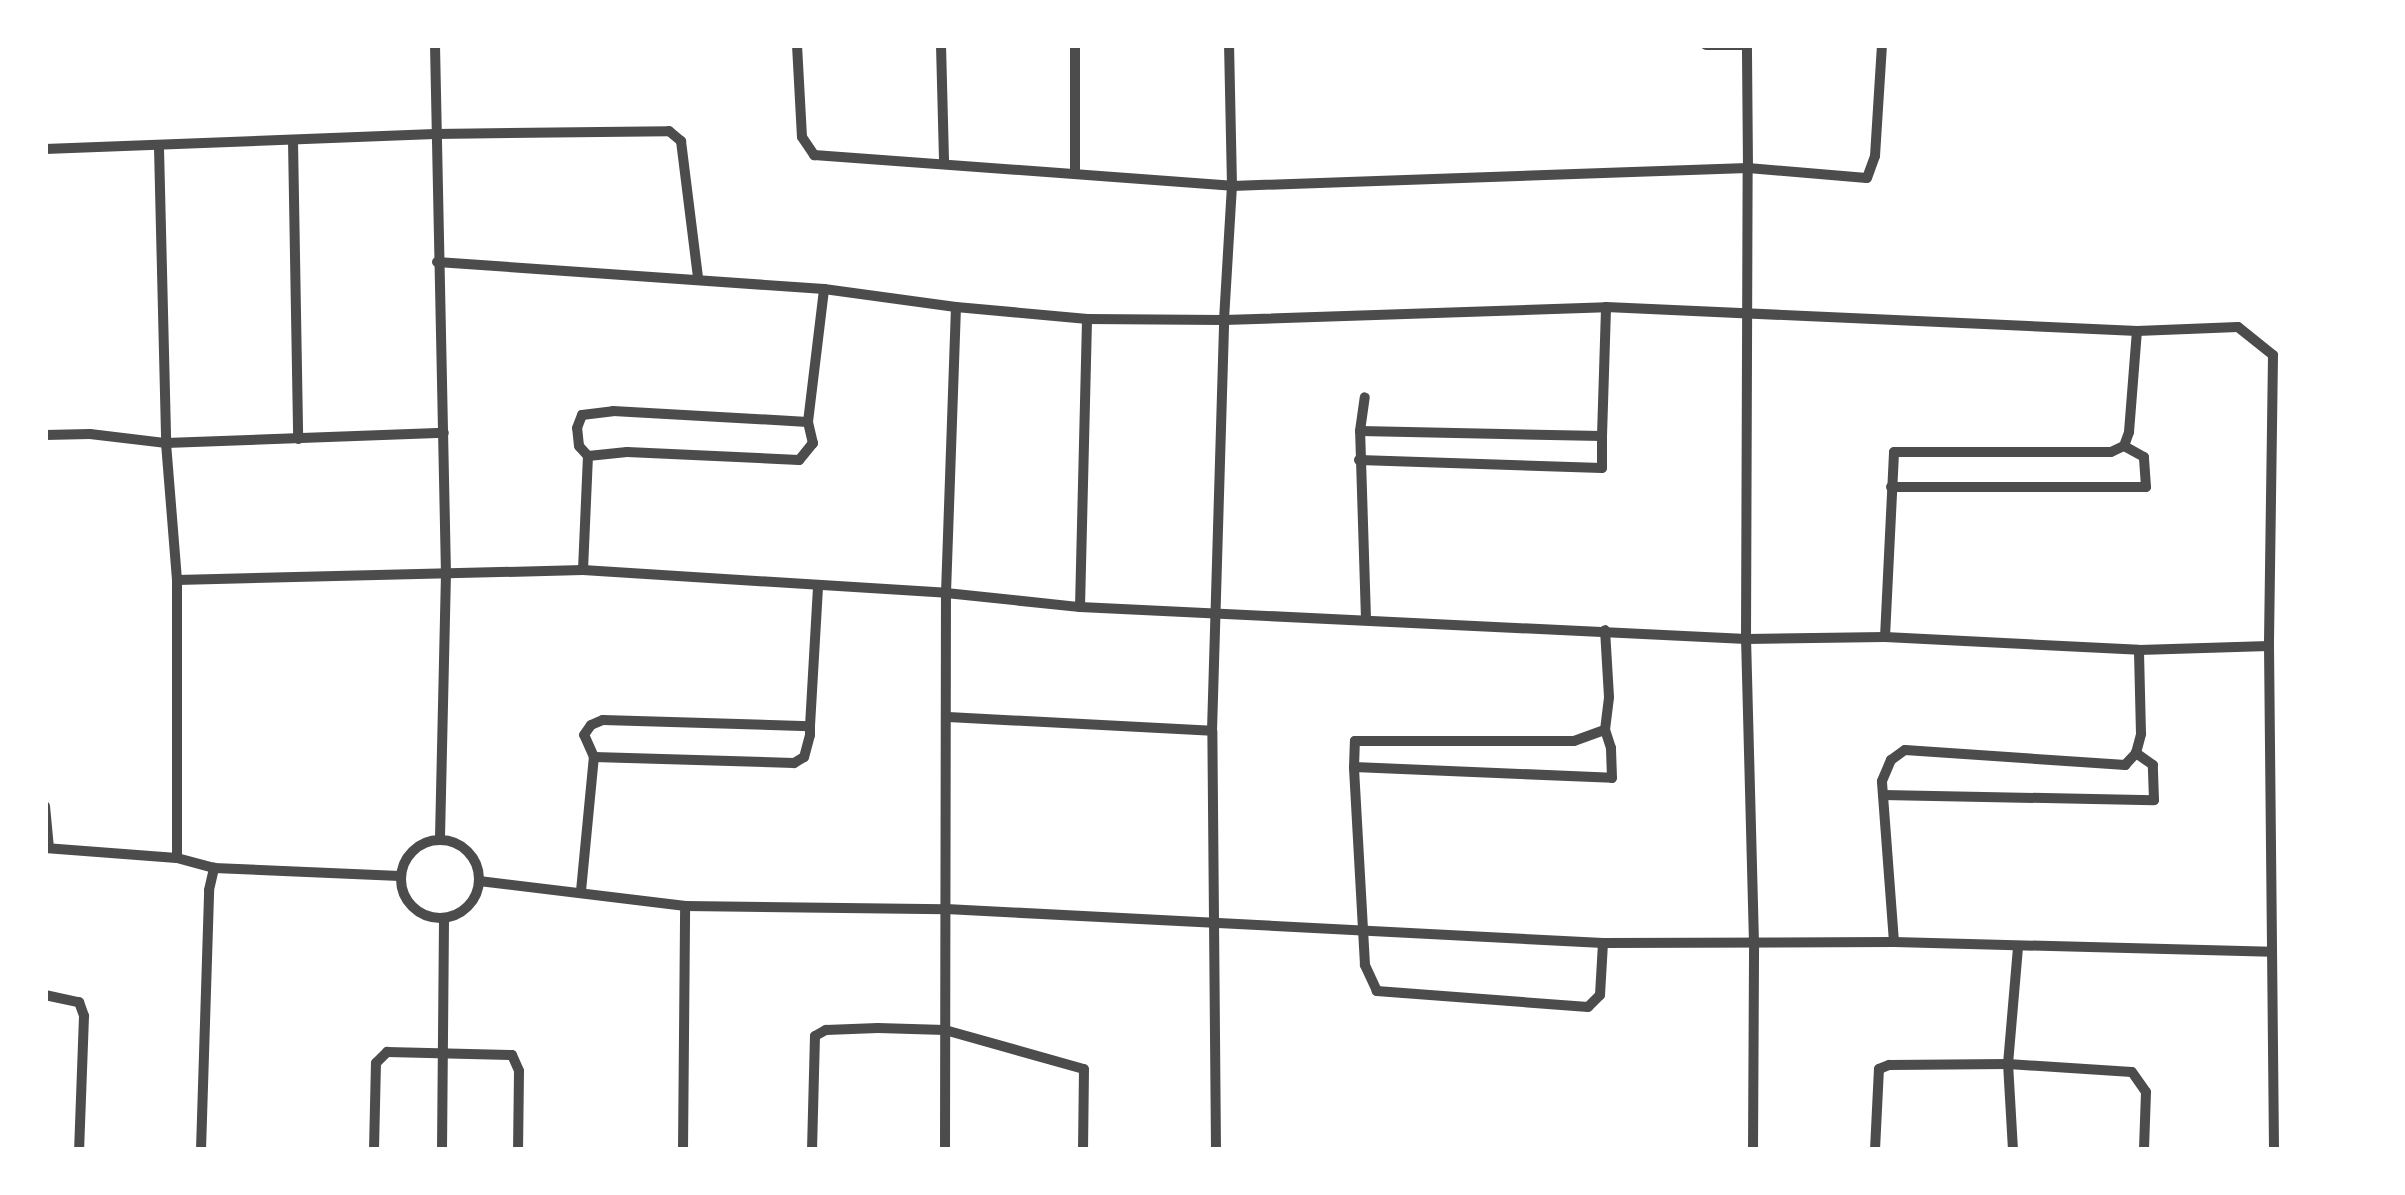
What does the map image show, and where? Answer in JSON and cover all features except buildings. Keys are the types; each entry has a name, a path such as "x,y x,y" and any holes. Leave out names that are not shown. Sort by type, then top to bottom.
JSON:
{"street":[{"path":"435,45 446,573 440,838"},
{"path":"798,45 802,138 814,155 1232,186 1748,168 1867,178 1875,156 1882,45"},
{"path":"941,45 944,163"},
{"path":"1075,45 1075,174"},
{"path":"1216,1150 1212,731 1219,613 1224,320 1232,186 1229,45"},
{"path":"1706,45 1747,46 1746,638 1754,943 1753,1150"},
{"path":"45,149 159,148 435,134 669,131 681,141 698,278"},
{"path":"294,141 298,440"},
{"path":"159,148 166,444 177,580 177,858"},
{"path":"438,262 824,288 956,308 1087,319 1224,320 1606,308 2137,331 2238,327 2273,355 2268,646 2274,1150"},
{"path":"588,456 627,452 799,460 813,443 808,422 824,288"},
{"path":"945,1150 946,593 956,308"},
{"path":"1359,460 1602,468 1606,308"},
{"path":"1080,607 1087,319"},
{"path":"1885,637 1894,452 2111,452 2124,446 2129,432 2137,331"},
{"path":"1365,397 1359,460 1366,619"},
{"path":"583,570 588,456 579,446 577,428 588,412 808,422"},
{"path":"1360,430 1602,436"},
{"path":"45,435 90,434 166,444 444,432"},
{"path":"1892,487 2146,486 2144,457 2124,446"},
{"path":"177,580 583,570 946,593 1080,607 1746,638 1885,637 2139,650 2268,646"},
{"path":"594,757 794,763 808,750 818,586"},
{"path":"1354,768 1612,778 1611,748 1605,730 1609,697 1605,630"},
{"path":"1894,942 1882,781 1891,760 1906,750 2125,764 2136,753 2142,734 2139,650"},
{"path":"948,716 1212,731"},
{"path":"582,891 594,757 584,735 591,724 603,720 810,726"},
{"path":"1603,942 1600,995 1588,1007 1377,992 1365,966 1354,768 1355,741 1574,740 1605,730"},
{"path":"1883,795 2154,800 2153,765 2136,753"},
{"path":"45,806 47,848 177,858 214,868 400,876"},
{"path":"440,838 465,848 479,869 479,882 470,904 444,918 430,918 414,908 402,892 400,876 403,860 419,844 440,838"},
{"path":"201,1150 209,890 214,868"},
{"path":"479,882 685,906 946,909 1603,942 1894,942 2271,952"},
{"path":"683,1150 685,906"},
{"path":"442,1150 444,918"},
{"path":"2013,1150 2008,1064 2018,948"},
{"path":"45,995 79,1002 84,1016 79,1150"},
{"path":"812,1150 814,1044 820,1032 945,1030 1084,1069 1083,1150"},
{"path":"374,1150 376,1063 386,1052 512,1055 519,1070 518,1150"},
{"path":"1875,1150 1878,1069 1889,1065 2008,1064 2132,1072 2146,1092 2144,1150"}]}
